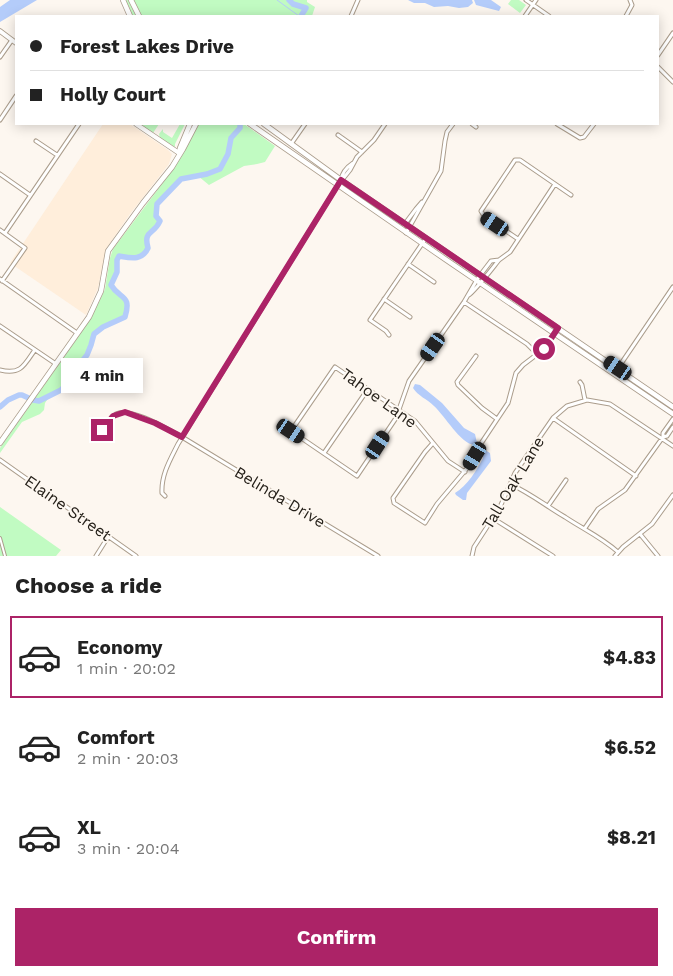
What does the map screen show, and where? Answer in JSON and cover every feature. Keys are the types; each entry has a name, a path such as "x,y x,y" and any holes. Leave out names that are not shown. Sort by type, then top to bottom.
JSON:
{"main road":[{"path":"123,0 130,15"},
{"path":"131,0 137,15"},
{"path":"180,153 182,142 190,125"},
{"path":"0,443 56,364 98,300 107,255 111,246 172,167 195,125"},
{"path":"251,125 410,227 555,334 673,414"},
{"path":"265,125 406,233 558,328 673,407"}],"street":[{"path":"351,15 358,0"},
{"path":"526,0 548,15"},
{"path":"527,15 536,0"},
{"path":"627,15 632,5 630,0"},
{"path":"0,32 15,42"},
{"path":"659,54 673,33"},
{"path":"0,57 12,40"},
{"path":"659,68 673,82"},
{"path":"0,120 15,98"},
{"path":"5,234 78,125"},
{"path":"138,125 180,153"},
{"path":"291,144 304,125"},
{"path":"166,496 162,493 163,479 168,462 182,437 340,183 347,168 374,140 384,125"},
{"path":"406,233 441,171 444,142 447,132 452,125"},
{"path":"559,125 580,138 584,137 593,125"},
{"path":"338,135 362,152"},
{"path":"36,141 57,155"},
{"path":"518,239 481,213 482,207 516,159 572,195"},
{"path":"0,174 30,195"},
{"path":"368,389 324,453 357,476 396,418 410,380 480,279 490,273 499,260 510,252 555,184"},
{"path":"402,229 416,208 423,202"},
{"path":"0,230 25,248 1,280 77,333"},
{"path":"389,336 386,331 370,320 426,238"},
{"path":"408,264 434,282"},
{"path":"614,374 673,287"},
{"path":"384,299 410,317"},
{"path":"464,302 527,344 538,355"},
{"path":"0,326 56,364"},
{"path":"433,443 393,498 394,503 425,523 437,504 464,472 508,403 516,373 523,365 538,355 558,328"},
{"path":"0,370 12,372 18,370 35,350"},
{"path":"476,356 457,382 458,385 482,408 498,419"},
{"name":"Tahoe Lane","path":"324,453 291,431 335,367 415,421 448,461 464,472"},
{"path":"580,382 585,400 597,400 615,407 673,446"},
{"name":"Tall Oak Lane","path":"472,556 474,546 494,519 516,473 553,418 567,406 585,400"},
{"name":"Belinda Drive","path":"96,439 113,416 125,412 155,423 182,437 378,556"},
{"path":"553,418 636,476"},
{"path":"663,438 663,433 673,419"},
{"path":"585,528 595,512 625,490 673,427"},
{"name":"Elaine Street","path":"0,460 136,556"},
{"path":"548,506 566,480"},
{"path":"510,484 585,528 618,552"},
{"path":"615,556 652,524 673,495"},
{"path":"494,519 553,556"},
{"path":"640,534 658,556"},
{"path":"96,556 108,537"},
{"path":"0,538 5,556"}],"shaded area":[{"path":"102,125 131,125 172,154 169,164 130,214 106,249 98,288 86,315 10,263"}],"green space":[{"path":"126,0 307,0 307,2 315,7 312,15 133,15"},
{"path":"511,0 519,0 526,5 520,13 508,4"},
{"path":"141,125 158,125 153,133"},
{"path":"179,125 184,125 175,147 160,138 159,134 163,129 163,132 172,138"},
{"path":"197,125 245,125 275,146 265,162 244,166 209,185 198,176 181,179 157,204 156,216 160,221 148,235 148,248 146,252 136,258 119,256 117,260 117,272 111,285 126,301 127,310 125,317 103,327 94,334 91,345 72,374 71,380 49,397 45,403 44,410 40,414 22,422 0,453 0,448 78,337 99,302 105,289 113,249 171,172"},
{"path":"0,507 61,550 56,556 0,556"}],"water":[{"path":"10,0 37,0 0,22 0,7"},
{"path":"408,0 472,0 473,3 468,7 459,8 448,6 434,7 425,3 414,3"},
{"path":"474,0 491,0 501,7 499,11 476,5"},
{"path":"415,384 420,385 442,403 464,428 475,434 477,443 474,445 463,439 434,406 415,391 413,388"},
{"path":"485,450 490,453 491,461 467,493 466,500 463,500 455,493 475,473 483,458 482,453"}],"waterway":[{"path":"277,0 298,15"},
{"path":"289,0 293,4 306,8 302,15"},
{"path":"0,407 8,400 19,395 39,401 61,390 71,380 72,374 87,355 94,334 103,327 125,317 127,310 126,301 111,285 117,272 119,256 136,258 146,252 148,248 148,235 160,221 156,216 157,204 181,179 207,174 220,169 228,154 231,138 240,128 240,125"}],"route":[{"path":"102,430 113,416 125,412 155,423 182,437 341,180 558,328 544,349"}]}
